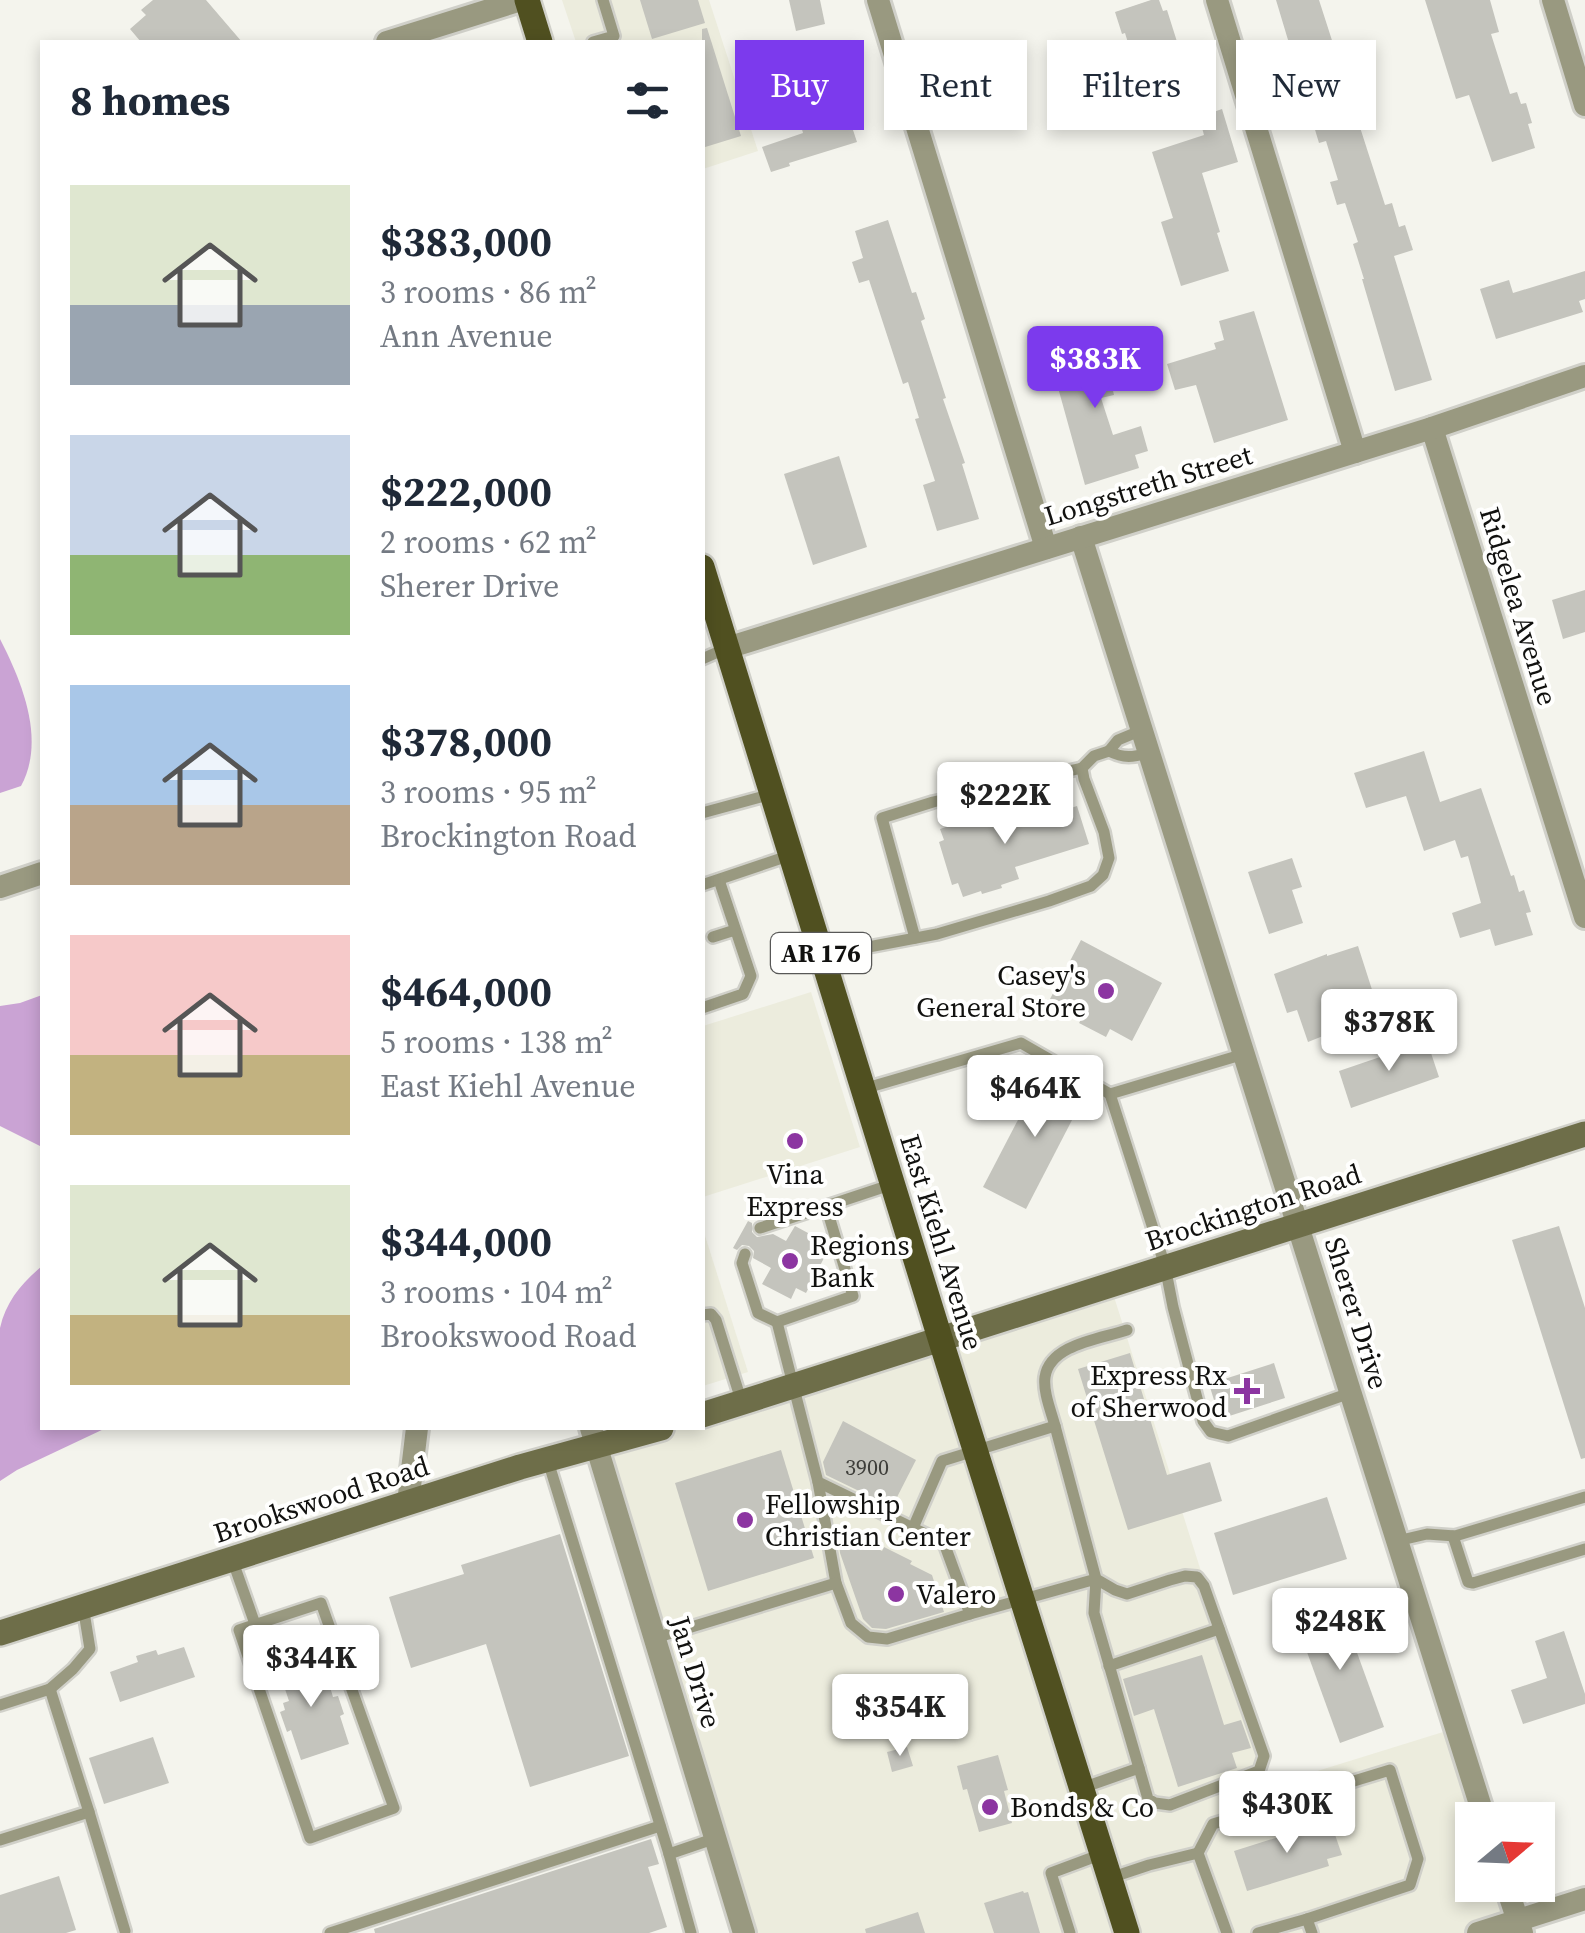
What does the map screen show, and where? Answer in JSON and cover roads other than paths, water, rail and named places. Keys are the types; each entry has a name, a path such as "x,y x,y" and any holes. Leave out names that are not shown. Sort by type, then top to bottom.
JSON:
{"main road":[{"path":"524,0 539,40"},
{"name":"East Kiehl Avenue","path":"705,576 1127,1933"},
{"name":"Brockington Road","path":"940,1338 1585,1134"},
{"path":"705,1414 940,1338"},
{"name":"Brookswood Road","path":"0,1633 547,1460 594,1436 644,1430"}],"street":[{"path":"393,40 524,0"},
{"path":"878,0 1046,548"},
{"path":"1218,0 1355,452"},
{"path":"1553,0 1585,106"},
{"name":"Longstreth Street","path":"728,648 1432,428 1585,376"},
{"name":"Ridgelea Avenue","path":"1432,428 1585,917"},
{"name":"Sherer Drive","path":"1081,537 1479,1802"},
{"path":"0,887 40,874"},
{"path":"408,1503 417,1430"},
{"name":"Jan Drive","path":"594,1436 744,1933"},
{"path":"1478,1933 1519,1927 1585,1899"},
{"path":"1511,1902 1519,1927"}],"lane":[{"path":"601,40 614,36 604,0"},
{"path":"705,658 728,648"},
{"path":"916,938 882,818 932,802 1082,768 1094,756 1110,751 1118,740 1146,742"},
{"path":"1110,751 1128,758 1146,742"},
{"path":"823,959 937,934 1091,886 1103,876 1109,858 1082,768"},
{"path":"705,812 772,794"},
{"path":"705,884 791,856"},
{"path":"705,1007 744,994 751,976 719,880"},
{"path":"713,937 736,930"},
{"path":"863,1089 1021,1043 1110,1094 1165,1266 1203,1421 1210,1432 1228,1436 1350,1393"},
{"path":"1110,1094 1244,1054"},
{"path":"760,1228 892,1184"},
{"path":"745,1254 742,1263 758,1313 777,1322 853,1296 826,1206"},
{"path":"705,1315 716,1320 742,1403"},
{"path":"777,1322 818,1482 836,1583 852,1623 868,1637 886,1640 1096,1579 1128,1594 1185,1576 1197,1577 1204,1586 1264,1756 1259,1771 1170,1805 1148,1799 1108,1666 1094,1613 1096,1579 1045,1382 1053,1359 1067,1350 1127,1330"},
{"path":"913,1528 942,1461 1054,1426"},
{"path":"547,1460 689,1933"},
{"path":"818,1482 944,1543 970,1614"},
{"path":"1397,1541 1427,1534 1454,1536 1585,1497"},
{"path":"1454,1536 1468,1582 1473,1583 1585,1549"},
{"path":"232,1559 255,1624"},
{"path":"654,1638 836,1583"},
{"path":"321,1602 394,1808 310,1838 239,1630 255,1624 321,1602"},
{"path":"0,1705 50,1689 90,1650 83,1606"},
{"path":"1108,1666 1219,1628"},
{"path":"50,1689 125,1931"},
{"path":"1081,1788 1139,1768"},
{"path":"1226,1933 1198,1853 1214,1824 1390,1770 1418,1859 1410,1885 1258,1933"},
{"path":"0,1840 88,1812"},
{"path":"330,1933 660,1826"},
{"path":"668,1854 716,1838"},
{"path":"1070,1933 1051,1872 1198,1853"},
{"path":"1307,1919 1312,1933"}],"place":[{"name":"Casey's General Store","path":"1106,991"},
{"name":"Vina Express","path":"795,1141"},
{"name":"Regions Bank","path":"790,1261"},
{"name":"Express Rx of Sherwood","path":"1247,1391"},
{"name":"Fellowship Christian Center","path":"745,1520"},
{"name":"Valero","path":"896,1594"},
{"name":"Bonds & Co","path":"990,1807"}]}
